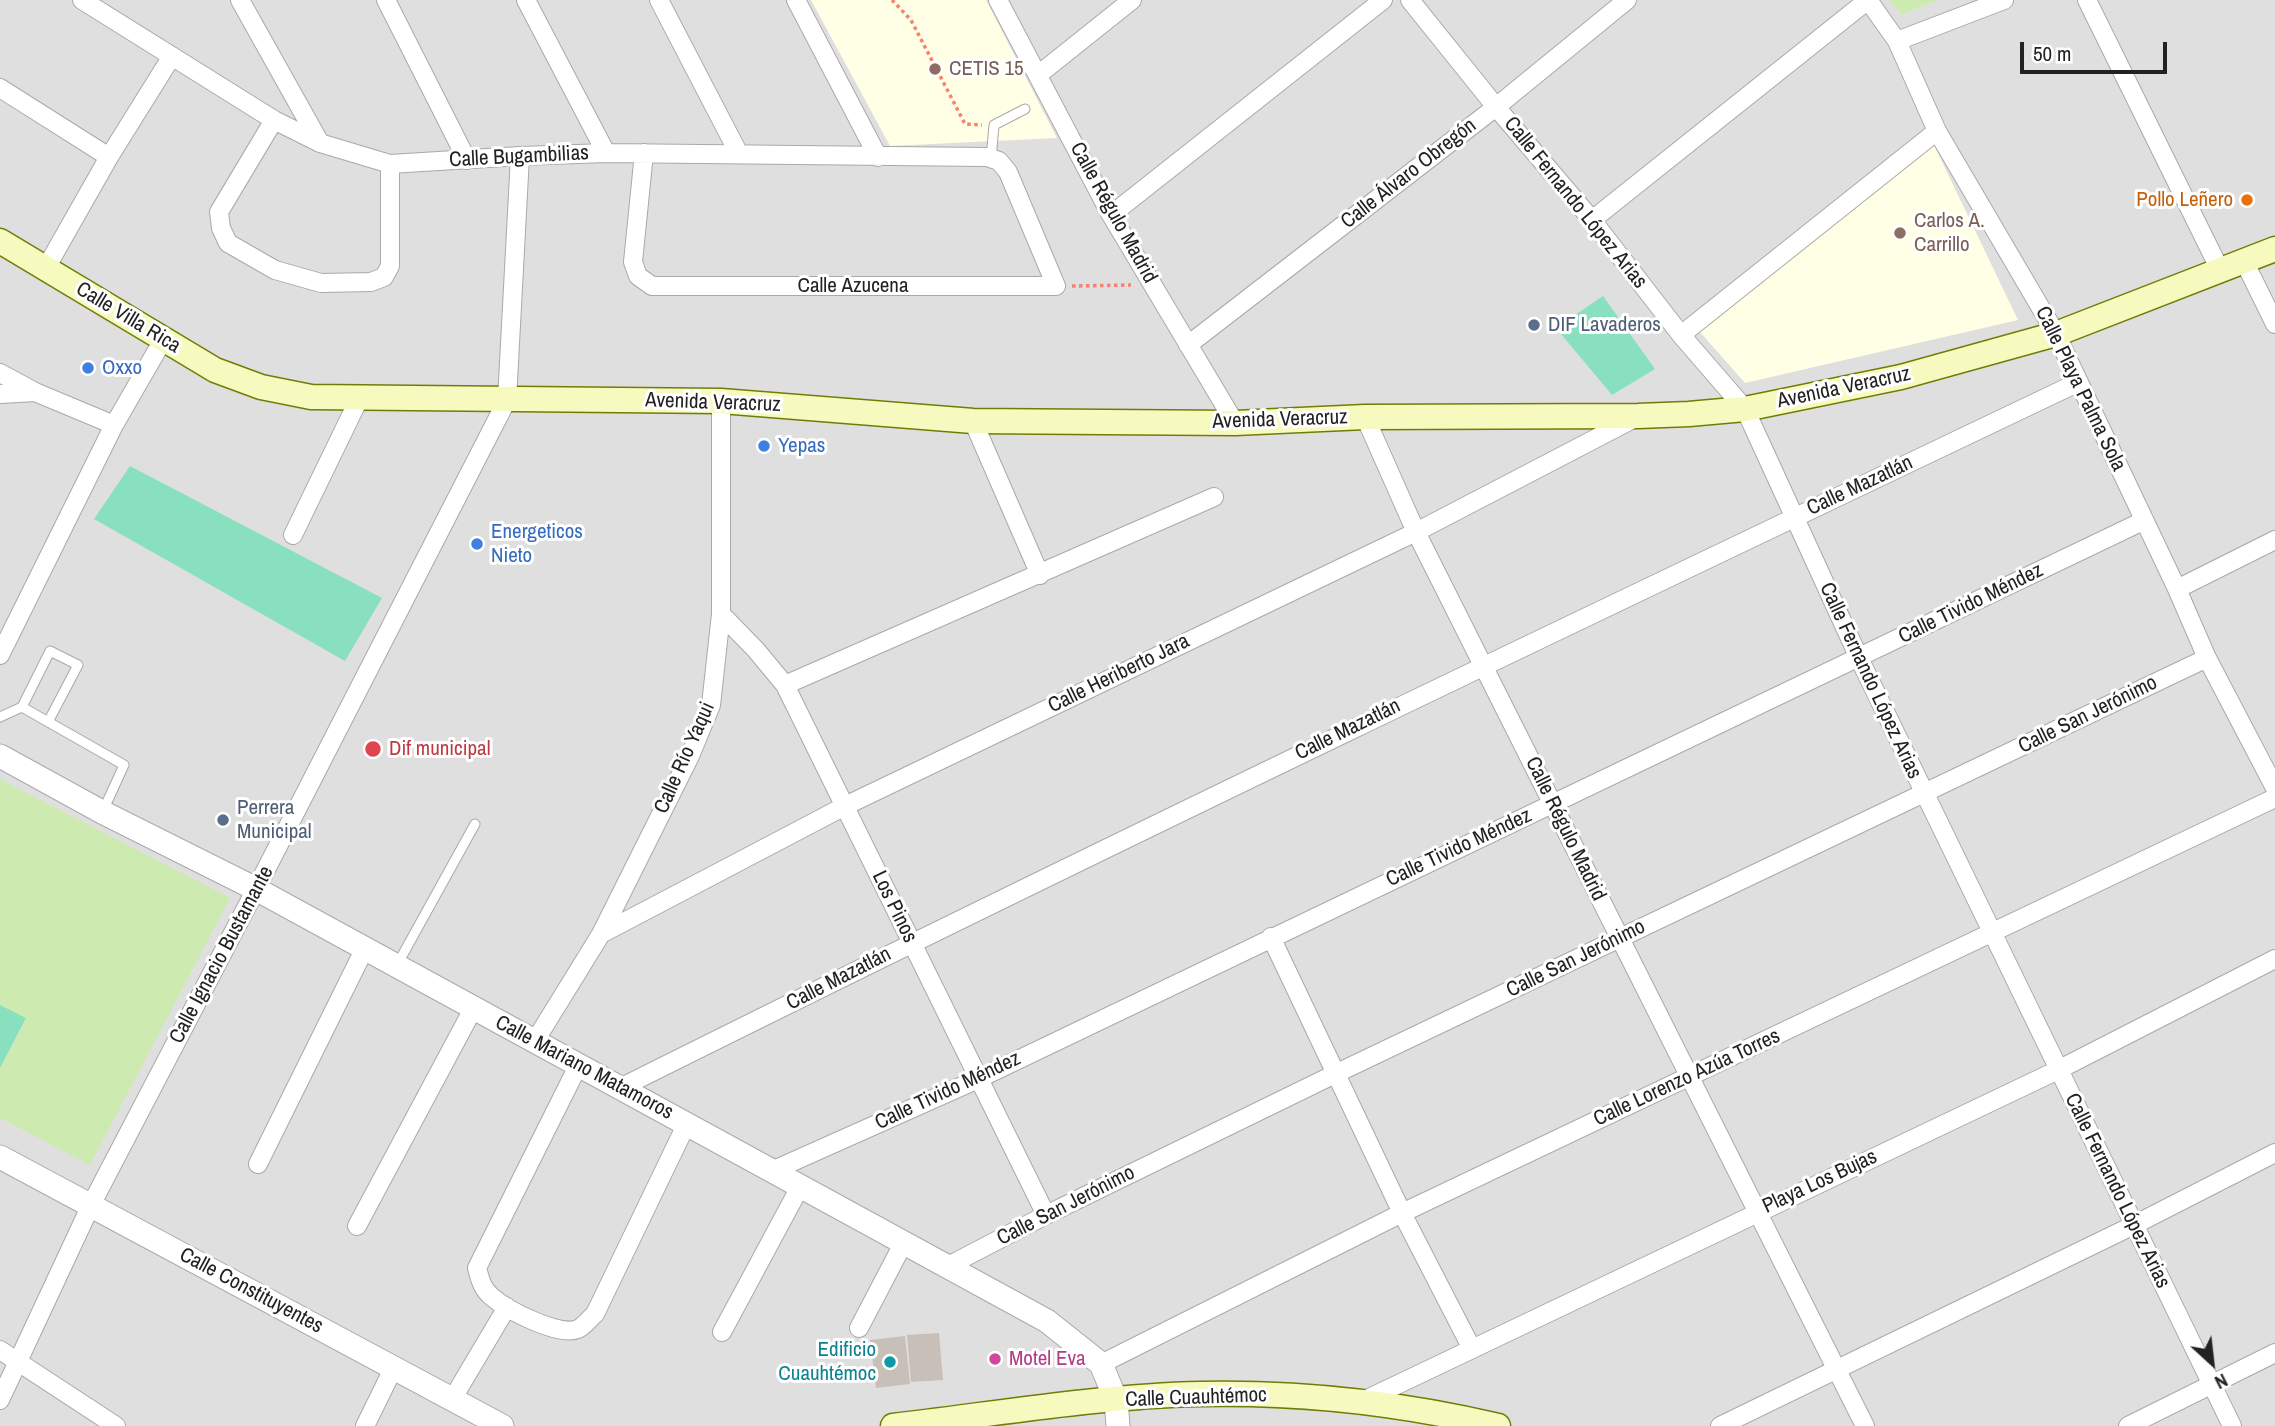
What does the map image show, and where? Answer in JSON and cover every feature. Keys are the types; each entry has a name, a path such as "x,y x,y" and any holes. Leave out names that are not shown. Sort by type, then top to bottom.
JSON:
{"main road":[{"name":"Calle Villa Rica","path":"0,241 163,340 215,369 261,387"},
{"name":"Avenida Veracruz","path":"261,387 311,397 359,399 721,401 973,421 1236,423 1365,417 1638,416 1745,409 1901,377 2056,334 2275,249"},
{"name":"Calle Cuauhtémoc","path":"894,1426 1116,1400 1225,1394 1289,1395 1363,1401 1498,1426"}],"street":[{"path":"240,0 320,143"},
{"path":"387,0 467,160"},
{"path":"526,0 606,153"},
{"path":"659,0 739,154"},
{"path":"796,0 878,157"},
{"name":"Calle Régulo Madrid","path":"998,0 1111,215 1236,423"},
{"path":"1038,75 1132,0"},
{"path":"1111,215 1383,0"},
{"name":"Calle Fernando López Arias","path":"1410,0 1592,220 1681,335 1745,409 1924,794 2232,1426"},
{"name":"Calle Álvaro Obregón","path":"1188,345 1496,107 1628,0"},
{"path":"1592,220 1868,0"},
{"name":"Calle Playa Palma Sola","path":"1868,0 1897,41 1937,131 2056,334 2207,658 2275,788"},
{"path":"1897,41 2004,0"},
{"path":"2087,0 2220,270"},
{"name":"Calle Bugambilias","path":"85,1 274,120 320,143 390,164 606,153 995,160"},
{"path":"46,268 108,157 172,57"},
{"path":"0,88 108,157"},
{"path":"274,120 219,212 221,228 228,243 275,270 321,283 371,282 384,277 390,267 390,164"},
{"path":"1681,335 1937,131"},
{"name":"Calle Azucena","path":"644,153 633,262 638,276 652,286 1056,286"},
{"path":"507,400 520,156"},
{"path":"995,160 1008,172 1056,286"},
{"path":"2244,261 2275,324"},
{"path":"0,655 114,425 163,340"},
{"path":"0,373 35,392 114,425"},
{"name":"Calle Mazatlán","path":"622,1087 1484,664 2079,382"},
{"path":"0,394 35,392"},
{"path":"293,535 359,399"},
{"name":"Calle Ignacio Bustamante","path":"0,1400 91,1205 507,400"},
{"name":"Calle Río Yaqui","path":"535,1041 601,934 690,756 711,705 721,614 721,401"},
{"name":"Calle Heriberto Jara","path":"601,934 845,806 1416,532 1638,416"},
{"name":"Calle Régulo Madrid","path":"1365,417 1416,532 1865,1426"},
{"path":"973,421 1040,575"},
{"path":"785,685 1214,497"},
{"name":"Calle Tivido Méndez","path":"774,1170 978,1079 2143,521"},
{"path":"2177,589 2275,540"},
{"name":"Los Pinos","path":"721,614 785,685 1046,1215"},
{"name":"Calle San Jerónimo","path":"948,1266 1046,1215 1335,1074 2207,658"},
{"name":"Calle Mariano Matamoros","path":"0,756 102,812 256,889 1047,1321 1101,1364 1116,1400 1118,1426"},
{"name":"Calle Lorenzo Azúa Torres","path":"1101,1364 1402,1213 2275,798"},
{"path":"1271,937 1402,1213 1472,1349"},
{"path":"258,1164 364,950"},
{"name":"Playa Los Bujas","path":"1363,1401 2058,1070 2275,959"},
{"path":"356,1226 473,1009"},
{"path":"579,1064 477,1268 481,1283 491,1296 507,1307 559,1331 578,1329 595,1314 687,1123"},
{"path":"1720,1426 2134,1226 2275,1153"},
{"name":"Calle Constituyentes","path":"0,1157 502,1426"},
{"path":"722,1332 801,1185"},
{"path":"859,1328 904,1242"},
{"path":"453,1398 507,1307"},
{"path":"0,1350 116,1426"},
{"path":"2128,1426 2275,1353"},
{"path":"365,1426 394,1367"}],"lane":[{"path":"995,160 994,125 1025,109"},
{"path":"0,717 22,707 50,652 78,665 48,722"},
{"path":"22,707 124,765 102,812"},
{"path":"397,967 475,824"}],"path":[{"path":"892,0 911,20 965,124 994,125"},
{"path":"1056,286 1153,285"}],"shaded area":[{"path":"0,0 1889,0 1901,15 1939,0 2275,0 2275,1426 0,1426"},
{"name":"CETIS 15","path":"811,0 986,0 1057,138 890,146"},
{"name":"Carlos A. Carrillo","path":"1934,145 2018,320 1745,383 1699,331"}],"green space":[{"path":"1889,0 1939,0 1901,15"},
{"path":"1603,296 1655,369 1612,395 1556,328"},
{"path":"130,466 382,598 345,661 94,519"},
{"path":"0,779 230,898 90,1165 0,1118 0,1068 26,1019 0,1005"},
{"path":"0,1005 26,1018 0,1068"}],"building":[{"path":"939,1333 943,1380 911,1382 907,1335"},
{"name":"Edificio Cuauhtémoc","path":"905,1336 910,1384 876,1388 870,1340"}],"place":[{"name":"CETIS 15","path":"935,69"},
{"name":"Pollo Leñero","path":"2247,200"},
{"name":"Carlos A. Carrillo","path":"1900,233"},
{"name":"DIF Lavaderos","path":"1534,325"},
{"name":"Oxxo","path":"88,368"},
{"name":"Yepas","path":"764,446"},
{"name":"Energeticos Nieto","path":"477,544"},
{"name":"Dif municipal","path":"373,749"},
{"name":"Perrera Municipal","path":"223,820"},
{"name":"Motel Eva","path":"995,1359"},
{"name":"Edificio Cuauhtémoc","path":"890,1362"}]}
